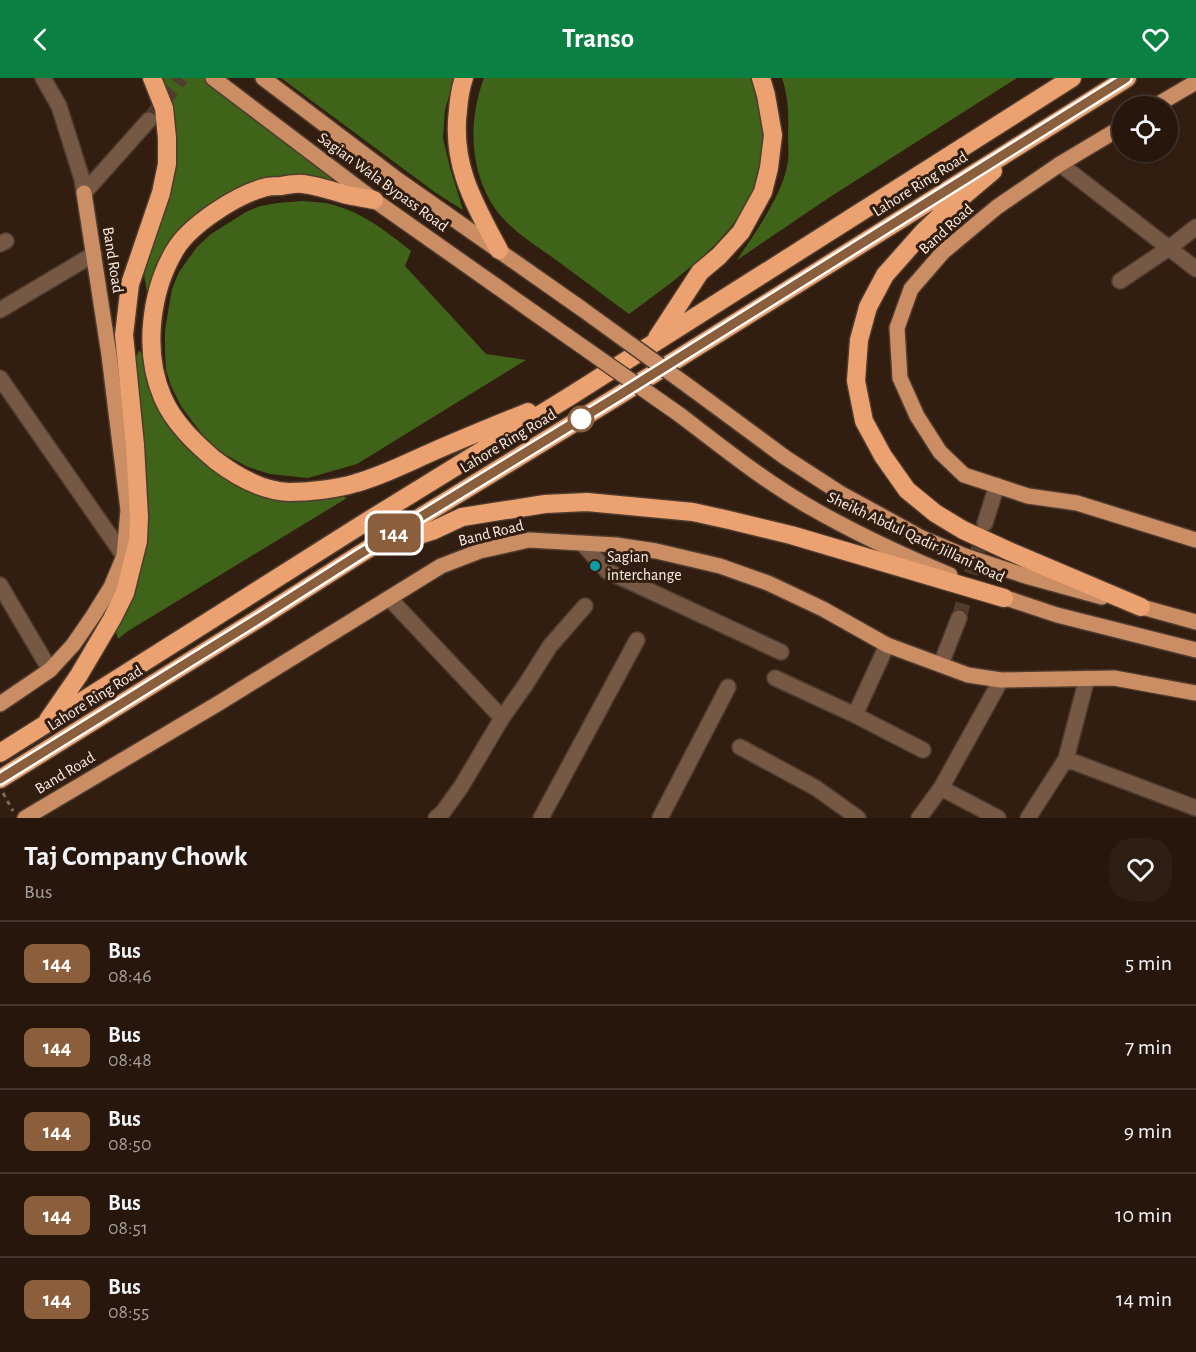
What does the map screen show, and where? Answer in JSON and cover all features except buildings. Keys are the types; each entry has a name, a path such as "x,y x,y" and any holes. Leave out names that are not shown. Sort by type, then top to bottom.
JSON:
{"highway":[{"path":"44,726 79,675 121,602 138,541 135,445 124,335 130,285 161,193 167,164 164,108 152,78"},
{"path":"464,78 460,89 456,128 460,165 474,203 499,250"},
{"path":"654,342 700,272 719,256 741,232 763,192 773,135 761,78"},
{"name":"Lahore Ring Road","path":"0,753 572,395 1072,78"},
{"name":"Lahore Ring Road","path":"0,779 1126,78"},
{"path":"1030,138 924,231 885,275 868,307 859,340 856,381 864,421 883,456 907,490 935,513 963,530 1011,552 1141,607"},
{"path":"374,200 301,184 264,187 227,203 196,226 176,249 162,280 154,310 151,342 153,370 163,399 177,421 197,445 226,468 256,485 288,492 329,488 355,483 383,473 492,426 572,395"},
{"path":"360,554 432,531 462,517 545,504 587,502 693,512 720,518 791,536 1004,598"}],"main road":[{"name":"Sagian Wala Bypass Road","path":"213,78 374,200 680,416"},
{"name":"Sagian Wala Bypass Road","path":"263,78 398,180 582,309"},
{"path":"1172,96 1196,82"},
{"name":"Band Road","path":"1112,133 1060,164 997,207 942,252 911,289 897,328 900,378 918,416 940,452 964,475 1028,496 1077,503 1196,540"},
{"name":"Band Road","path":"0,704 50,670 73,645 111,587 124,556 128,510 109,355 84,193"},
{"name":"Sheikh Abdul Qadir Jillani Road","path":"582,309 786,458 840,492 922,538 965,556 1029,577 1196,622"},
{"name":"Sheikh Abdul Qadir Jillani Road","path":"680,416 749,467 808,506 884,545 1004,598 1057,615 1196,650"},
{"name":"Band Road","path":"25,818 219,703 441,566 480,551 529,540 616,545 656,551 720,567 768,583 823,609 887,645 968,675 1002,681 1114,678 1196,693"}],"street":[{"path":"43,78 59,106 82,179 84,193"},
{"path":"84,193 149,120"},
{"path":"1060,164 1196,269"},
{"path":"1120,281 1196,227"},
{"path":"0,310 94,255"},
{"path":"0,378 124,556"},
{"path":"985,523 997,485"},
{"path":"582,543 607,571 781,652"},
{"path":"0,585 50,670"},
{"path":"389,598 501,718"},
{"path":"436,818 461,787 501,718 526,684 549,646 585,606"},
{"path":"941,664 959,618"},
{"path":"541,818 637,640"},
{"path":"855,715 887,645"},
{"path":"775,678 923,750"},
{"path":"1028,818 1066,759 1087,678"},
{"path":"920,818 941,789 1002,681"},
{"path":"660,818 728,687"},
{"path":"740,747 816,788 858,818"},
{"path":"1066,759 1196,808"},
{"path":"941,789 998,818"}],"path":[{"path":"0,787 16,818"}],"green space":[{"path":"152,78 213,78 374,200 264,187 196,226 162,280 147,293 141,254 167,164"},
{"path":"281,78 454,78 445,110 443,138 463,210 436,193"},
{"path":"484,78 751,78 758,99 762,130 758,181 736,221 720,239 685,272 629,314 522,236 496,210 480,179 474,146 475,111"},
{"path":"782,78 1017,78 830,197 737,260 768,212 785,173 788,158 788,112"},
{"path":"303,201 326,203 350,210 381,228 411,251 405,266 486,354 526,360 357,464 308,478 270,474 248,467 224,454 205,438 181,406 171,386 166,370 165,353 165,330 172,289 179,272 197,247 211,234 246,212 260,206"},
{"path":"139,350 153,370 177,421 256,485 318,489 347,498 118,639 112,619 125,593 128,379"}],"tunnel":[{"path":"149,120 181,78"},
{"path":"959,618 984,528"}],"bus line":[{"name":"144","path":"0,779 1126,78"}],"place":[{"name":"Sagian interchange","path":"595,566"}]}
